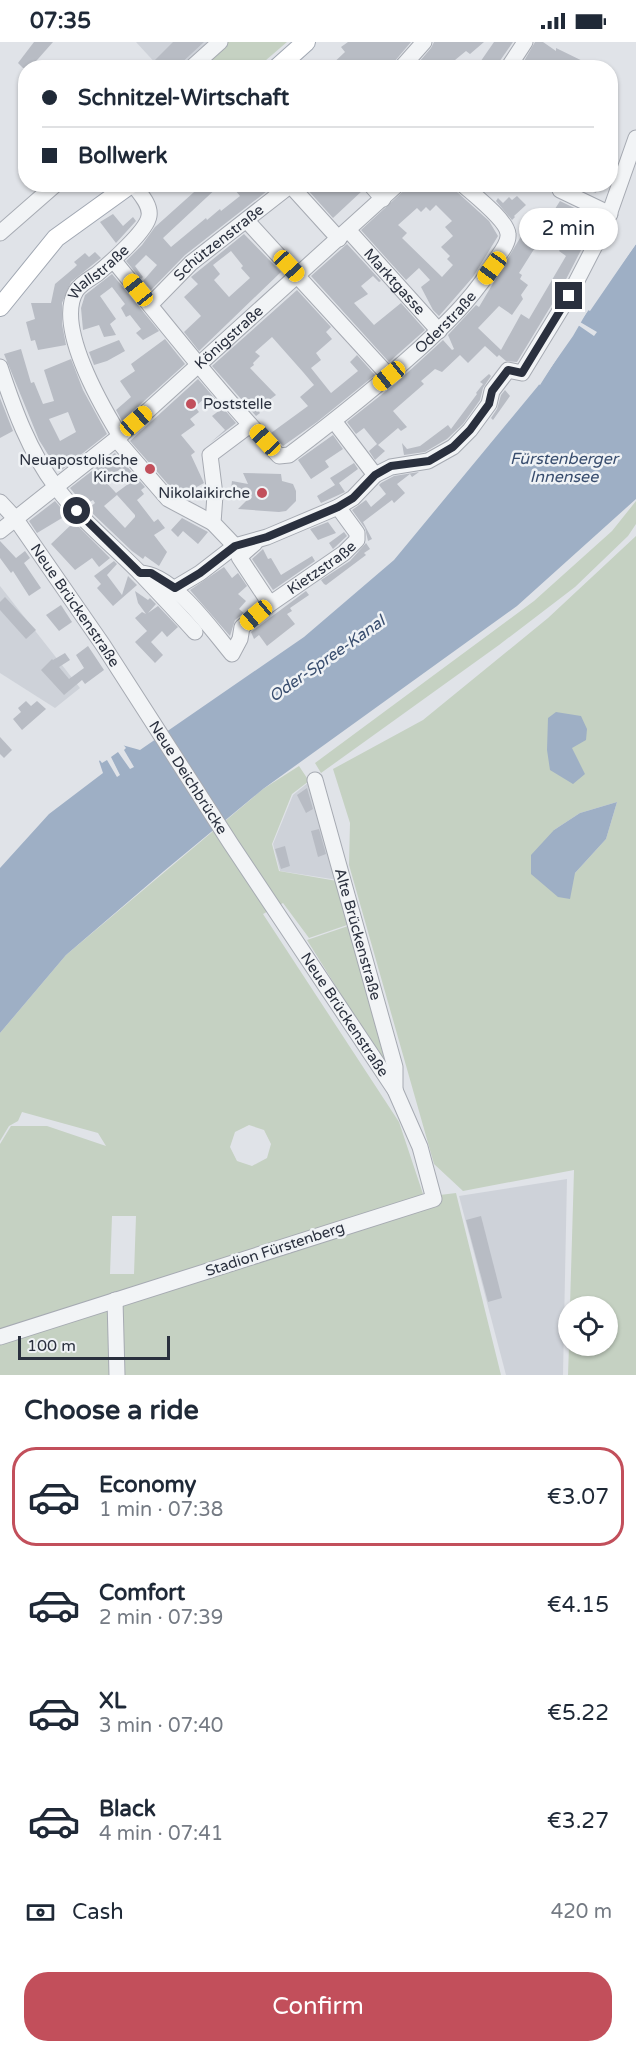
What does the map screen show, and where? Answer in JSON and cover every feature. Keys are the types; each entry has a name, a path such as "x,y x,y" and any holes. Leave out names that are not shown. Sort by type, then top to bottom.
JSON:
{"main road":[{"path":"286,60 306,42"},
{"path":"0,307 56,238 121,192"}],"street":[{"path":"200,60 220,42"},
{"path":"408,60 424,42"},
{"path":"513,60 525,42"},
{"path":"618,191 636,138"},
{"path":"0,234 47,192"},
{"name":"Wallstraße","path":"138,192 148,204 149,217 144,227 114,261 76,290 71,310 73,329 83,367 118,437 168,499 213,523 235,546"},
{"name":"Schützenstraße","path":"150,305 191,263 282,192"},
{"name":"Marktgasse","path":"298,192 439,331"},
{"path":"377,192 383,199"},
{"name":"Königstraße","path":"0,531 118,437 390,192"},
{"name":"Oderstraße","path":"250,425 279,456 289,455 389,376 467,302 492,268 508,240 508,232 503,223 470,192"},
{"path":"564,192 610,214"},
{"path":"140,573 151,573 175,588 200,573 235,546 289,529 338,507 353,498 375,475 391,466 429,461 453,447 470,430 489,404 492,391 508,370 522,373 569,296 610,214 618,192"},
{"path":"247,221 389,376"},
{"path":"114,261 250,425 210,455 216,495 213,523"},
{"path":"0,367 18,421 32,450 56,487 88,524 140,573 195,632"},
{"path":"334,421 375,475"},
{"name":"Neue Brückenstraße","path":"0,502 15,518 104,645 146,713"},
{"name":"Kietzstraße","path":"175,588 232,654 241,638 242,627 270,604 325,567 357,540 357,533 338,507"},
{"name":"Kietzstraße","path":"257,540 252,548 239,558 270,604"},
{"name":"Neue Deichbrücke","path":"146,713 231,844"},
{"name":"Alte Brückenstraße","path":"315,780 395,1067 394,1090"},
{"name":"Neue Brückenstraße","path":"231,844 394,1090 420,1148 434,1199"},
{"name":"Stadion Fürstenberg","path":"0,1337 434,1199"},
{"path":"115,1300 117,1375"}],"shaded area":[{"path":"136,42 211,42 192,60 153,60"},
{"path":"0,586 80,688 55,708 0,673"},
{"path":"309,782 338,880 280,871 273,844 293,795"},
{"path":"567,1179 565,1296 558,1296 558,1356 563,1356 563,1375 506,1375 459,1196"}],"green space":[{"path":"226,42 287,42 266,60 206,60"},
{"path":"636,501 636,524 628,536 575,587 499,645 321,773 315,763 534,601 612,531"},
{"path":"636,536 636,1375 568,1375 569,1356 618,1356 618,1296 570,1296 574,1170 463,1191 434,1164 349,865 350,823 333,769 423,720 548,618","holes":["617,802 606,839 575,873 554,830 580,813"]},
{"path":"299,766 309,781 292,794 272,844 279,871 337,881 350,924 309,938 283,903 263,914 399,1122 424,1197 456,1193 501,1375 117,1375 113,1296 0,1333 0,1144 11,1126 47,1126 106,1146 98,1133 22,1112 18,1121 9,1126 0,1141 0,1033 66,955 263,789","holes":["249,1125 264,1130 271,1144 267,1158 252,1166 237,1161 230,1147 235,1132","112,1216 136,1216 134,1274 110,1274"]},
{"path":"351,925 390,1063 385,1065 307,940"},
{"path":"112,1302 112,1375 0,1375 0,1338"}],"water":[{"name":"Fürstenberger Innensee","path":"636,244 636,499 517,606 263,789 164,871 66,955 0,1033 0,868 49,814 103,773 99,761 122,745 140,750 304,637 394,560 538,386 588,310 590,311"},
{"path":"556,712 581,716 587,729 586,740 572,748 585,774 573,784 550,770 547,750 548,718"},
{"path":"617,802 606,839 575,873 570,899 558,897 531,874 531,855 554,830 580,813"}],"pier":[{"path":"636,241 580,322 597,332 594,336 578,325 540,385 537,383 585,308 589,307"},
{"path":"122,743 134,767 130,769 118,752 111,757 120,775 117,777 107,760 102,763 98,758"}],"building":[{"path":"34,42 53,42 37,60 20,60"},
{"path":"173,42 204,42 185,60 155,60"},
{"path":"348,42 411,42 396,60 336,60 345,52 341,47"},
{"path":"434,42 484,42 470,54 466,51 455,60 421,60"},
{"path":"494,42 513,42 501,60 482,60"},
{"path":"535,42 543,42 556,51 556,48 581,60 525,60"},
{"path":"194,192 212,192 163,238 171,247 206,218 207,220 220,209 221,211 240,196 237,192 266,192 185,255 151,290 143,281 157,265 146,255 135,266 143,277 141,279 126,261 155,227"},
{"path":"310,192 361,192 333,218"},
{"path":"402,192 457,192 489,221 498,236 473,277 439,316 433,310 421,287 430,280 419,268 406,280 361,230","holes":["436,205 452,221 445,227 453,236 441,247 450,256 447,259 453,265 442,277 402,238 407,233 398,225 417,208 421,212 426,207 430,211"]},
{"path":"517,196 526,205 512,220 496,201 498,198 503,203 509,197 512,200"},
{"path":"560,201 597,219 560,291 517,362 506,361 499,355 497,357 485,346 468,363 460,355 442,372 435,369 421,381 424,384 393,411 407,427 401,431 398,428 378,445 385,451 375,460 369,451 377,444 364,428 356,434 347,422 395,384 443,340 452,350 454,349 448,335 476,305 479,307 523,233 532,238 536,230 543,235 519,273 522,275 520,279 528,285 521,295 523,299 512,315 499,306 478,328 501,350 521,314 529,319 566,256 559,251 575,225 553,212"},
{"path":"113,214 123,226 133,217 136,221 116,243 100,222"},
{"path":"244,234 281,272 199,351 184,332 201,316 184,297 198,284 191,277","holes":["231,251 243,266 241,268 250,278 229,297 214,280 220,274 213,265"]},
{"path":"347,244 381,281 379,282 373,276 361,286 368,294 354,303 374,325 401,303 425,330 389,362 311,276"},
{"path":"95,252 101,258 71,282 62,303 62,324 66,345 38,350 35,340 31,341 26,322 35,319 31,303 51,303 55,284 77,265 74,262 85,253 89,257"},
{"path":"112,274 159,331 143,340 136,333 141,329 130,315 126,317 121,308 125,304 112,287 100,296 116,319 110,324 116,335 104,337 99,325 83,330 81,308 85,295"},
{"path":"297,290 331,327 326,332 332,339 316,353 321,360 311,368 331,393 358,371 350,362 357,355 375,375 283,446 271,433 308,406 300,397 314,385 272,337 255,352 260,356 250,368 276,395 257,409 260,413 256,416 212,366"},
{"path":"165,339 185,364 122,421 116,410 131,397 120,381 135,371 131,364"},
{"path":"119,340 125,351 94,365 89,352"},
{"path":"21,349 31,383 34,382 43,404 54,401 44,370 71,359 83,390 107,434 59,472 39,440 4,354","holes":["68,412 76,432 60,441 49,419"]},
{"path":"489,374 491,376 483,388 480,400 463,424 447,439 425,452 404,455 402,443 407,449 420,446 448,425 451,429 477,394 483,384 480,382"},
{"path":"198,379 236,423 210,443 225,430 212,416 220,410 208,395 195,407 199,412 190,419 195,425 181,435 195,452 191,455 204,483 182,495 174,491 130,441"},
{"path":"505,390 510,396 493,420 491,418"},
{"path":"0,398 13,431 0,438"},
{"path":"333,435 343,449 325,461 329,467 311,479 298,460"},
{"path":"115,453 145,487 141,490 144,494 137,500 154,522 158,519 165,528 154,535 167,552 159,566 145,556 143,559 132,551 88,509 95,503 93,500 84,505 70,488","holes":["120,469 131,482 116,493 105,481","117,495 135,515 125,528 104,506"]},
{"path":"354,463 358,469 339,483 345,492 321,503 317,496 335,485 330,478"},
{"path":"419,472 412,477 410,474 397,484 405,493 394,503 392,500 363,522 372,539 368,541 365,528 352,510 366,500 371,507 386,494 379,485 381,483 394,476"},
{"name":"Nikolaikirche","path":"243,473 281,474 282,481 293,484 296,501 286,511 279,512 238,509 248,499 230,496 232,481 248,484"},
{"path":"55,501 67,515 37,533 29,521"},
{"path":"182,518 208,532 198,544 183,531 178,537 171,530"},
{"path":"74,522 110,558 99,567 92,558 75,570 51,544"},
{"path":"328,522 336,533 318,540 310,529"},
{"path":"344,532 347,536 333,549 329,543"},
{"path":"0,541 16,558 25,551 30,558 24,563 41,588 29,596 13,571 11,573 0,558"},
{"path":"366,543 370,549 364,553 366,555 326,585 324,584 321,580 350,561"},
{"path":"263,549 281,575 312,556 315,561 273,590 252,559"},
{"path":"114,561 117,564 107,575 122,595 128,576 137,585 113,606 97,588 101,584 94,576"},
{"path":"224,567 232,578 238,573 247,586 238,594 246,601 239,609 244,613 235,620 230,636 190,590"},
{"path":"135,591 148,600 150,598 156,604 148,613 158,606 178,627 167,637 162,631 151,642 163,655 155,663 135,642 147,631 135,618 142,612 146,614 138,603"},
{"path":"306,591 309,595 290,608 292,611 287,614 295,624 267,646 259,635 254,639 251,632"},
{"path":"5,597 36,630 26,639 0,610 0,602"},
{"path":"61,605 72,622 59,631 46,615"},
{"path":"88,646 104,670 85,684 82,680 64,695 41,670 52,659 65,653 70,660 59,667 69,679 84,668 76,655"},
{"path":"26,701 31,706 37,701 46,709 22,730 13,719 21,712 18,708"},
{"path":"0,737 12,750 4,758 0,754"},
{"path":"307,788 313,809 306,813 297,795"},
{"path":"319,829 326,854 318,857 311,831"},
{"path":"285,846 290,866 281,869 275,849"},
{"path":"481,1216 502,1298 488,1302 466,1220"}],"place":[{"name":"Poststelle","path":"191,404"},
{"name":"Neuapostolische Kirche","path":"150,469"},
{"name":"Nikolaikirche","path":"262,493"}],"route":[{"path":"77,511 140,573 151,573 175,588 200,573 235,546 289,529 338,507 353,498 375,475 391,466 429,461 453,447 470,430 489,404 492,391 508,370 513,373 520,371 522,373 569,296"}],"water label":[{"name":"Oder-Spree-Kanal","path":"327,659"}]}
